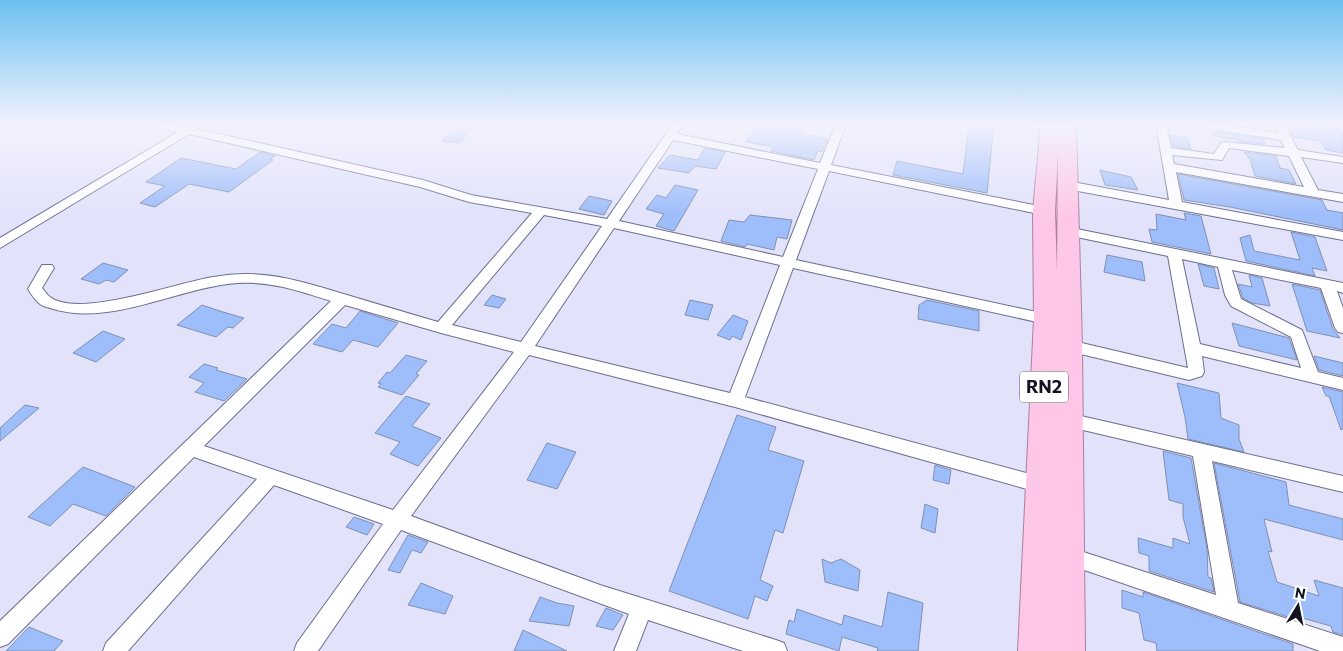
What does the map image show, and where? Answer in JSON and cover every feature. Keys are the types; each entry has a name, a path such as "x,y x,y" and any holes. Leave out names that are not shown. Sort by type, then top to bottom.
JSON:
{"highway":[{"name":"RN2","path":"1036,651 1046,319 1044,211 1047,154"},
{"name":"RN2","path":"1058,154 1067,185 1069,346 1068,651"}],"street":[{"path":"0,244 148,154"},
{"path":"303,154 423,184 469,198 609,223 1046,319"},
{"path":"304,651 397,520 525,349 656,154"},
{"path":"759,154 1044,211"},
{"path":"735,401 830,154"},
{"path":"1167,154 1176,206"},
{"path":"1191,154 1218,158 1220,154"},
{"path":"1295,154 1313,193"},
{"path":"1304,154 1343,160"},
{"path":"1169,167 1313,193 1343,192"},
{"path":"1067,185 1343,236"},
{"path":"441,328 541,210"},
{"path":"1067,231 1343,288"},
{"path":"1069,346 1193,374 1196,372 1174,254"},
{"path":"1224,264 1232,295 1236,302 1297,334 1312,377"},
{"path":"47,268 35,289 38,298 48,304 69,308 108,306 206,282 248,278 282,280 441,328 735,401 1041,485"},
{"path":"1327,285 1343,328"},
{"path":"0,636 342,299"},
{"path":"1193,348 1343,384"},
{"path":"1068,420 1343,484"},
{"path":"190,448 397,520 600,596 776,651"},
{"path":"1201,451 1229,611"},
{"path":"114,651 272,475"},
{"path":"1068,556 1343,648"},
{"path":"625,651 642,609"}],"building":[{"path":"257,154 275,156 270,159 273,160 229,192 189,184 155,207 140,203 165,186 146,182 181,158 236,169"},
{"path":"701,154 724,154 716,169 695,166 689,173 658,168 670,155 698,160"},
{"path":"787,154 816,154 814,160"},
{"path":"965,154 991,154 987,193 893,175 897,161 963,174"},
{"path":"1246,154 1276,156 1280,168 1289,170 1296,184 1255,176 1250,159"},
{"path":"1100,170 1131,177 1138,190 1105,185"},
{"path":"1178,174 1322,200 1327,210 1343,213 1343,230 1230,207 1184,200"},
{"path":"675,185 698,190 674,231 656,226 664,214 646,209 657,195 666,198"},
{"path":"589,196 612,201 604,215 579,209"},
{"path":"1184,213 1201,216 1211,254 1152,242 1149,229 1157,230 1156,214 1186,220"},
{"path":"750,215 792,220 787,239 777,237 774,250 747,244 745,247 721,241 729,220 744,222"},
{"path":"1291,232 1315,237 1327,271 1312,268 1315,276 1246,261 1240,238 1250,235 1254,251 1300,260"},
{"path":"1107,255 1142,262 1145,281 1104,272"},
{"path":"103,263 128,270 114,282 106,280 99,284 81,279"},
{"path":"1198,264 1214,268 1219,289 1204,286"},
{"path":"1249,275 1262,278 1270,306 1252,303 1243,298 1238,284 1252,287"},
{"path":"1292,284 1320,290 1333,329 1340,338 1307,331"},
{"path":"492,295 506,299 499,308 484,305"},
{"path":"690,300 713,305 708,320 685,315"},
{"path":"927,300 979,311 979,331 918,319 919,305"},
{"path":"202,305 244,318 233,328 228,327 216,337 177,325"},
{"path":"360,311 398,323 378,347 353,340 342,352 313,344 332,324 346,328"},
{"path":"733,315 748,321 741,340 732,336 730,340 717,335"},
{"path":"1232,323 1289,338 1297,360 1239,346"},
{"path":"103,331 125,339 96,362 73,353"},
{"path":"406,355 427,361 416,374 419,375 402,395 378,387 381,384 378,383 387,372 390,373"},
{"path":"1314,356 1343,363 1343,376 1319,370"},
{"path":"204,364 218,368 216,370 247,379 224,401 195,392 204,383 189,377"},
{"path":"1177,383 1219,393 1221,418 1239,425 1239,439 1244,452 1188,439"},
{"path":"1322,387 1343,392 1343,429 1341,430 1329,396 1326,396"},
{"path":"406,396 430,404 412,426 441,438 418,466 390,454 400,442 375,433"},
{"path":"25,405 39,408 0,441 0,428"},
{"path":"737,415 776,427 768,450 804,461 783,533 775,530 760,580 773,586 767,601 755,596 748,619 669,591"},
{"path":"547,443 576,452 557,489 527,480"},
{"path":"1163,451 1191,458 1207,549 1208,577 1211,578 1214,592 1149,571 1149,556 1139,553 1138,538 1173,548 1173,538 1190,544 1183,517 1183,504 1169,500"},
{"path":"1214,463 1286,482 1289,505 1343,519 1343,540 1264,519 1272,552 1268,551 1277,582 1319,596 1314,580 1343,588 1343,635 1333,632 1331,626 1291,615 1291,618 1240,602"},
{"path":"935,465 951,470 949,484 933,480"},
{"path":"83,467 135,487 106,516 73,504 50,526 28,517"},
{"path":"925,504 938,509 935,533 921,528"},
{"path":"354,517 374,524 367,535 346,527"},
{"path":"408,535 428,542 421,553 412,550 400,573 388,570"},
{"path":"822,559 831,563 841,559 860,570 858,591 825,582"},
{"path":"421,583 453,596 445,614 408,605"},
{"path":"1122,590 1143,597 1143,592 1293,644 1293,651 1157,651 1156,643 1144,640 1139,613 1122,608"},
{"path":"888,592 923,603 918,651 877,651 878,648 842,637 839,651 786,634 789,620 794,622 797,609 842,625 844,615 882,627"},
{"path":"540,597 574,606 569,626 529,621"},
{"path":"606,608 623,615 613,630 596,626"},
{"path":"29,627 63,641 54,651 6,651"},
{"path":"523,630 567,651 514,651"}]}
